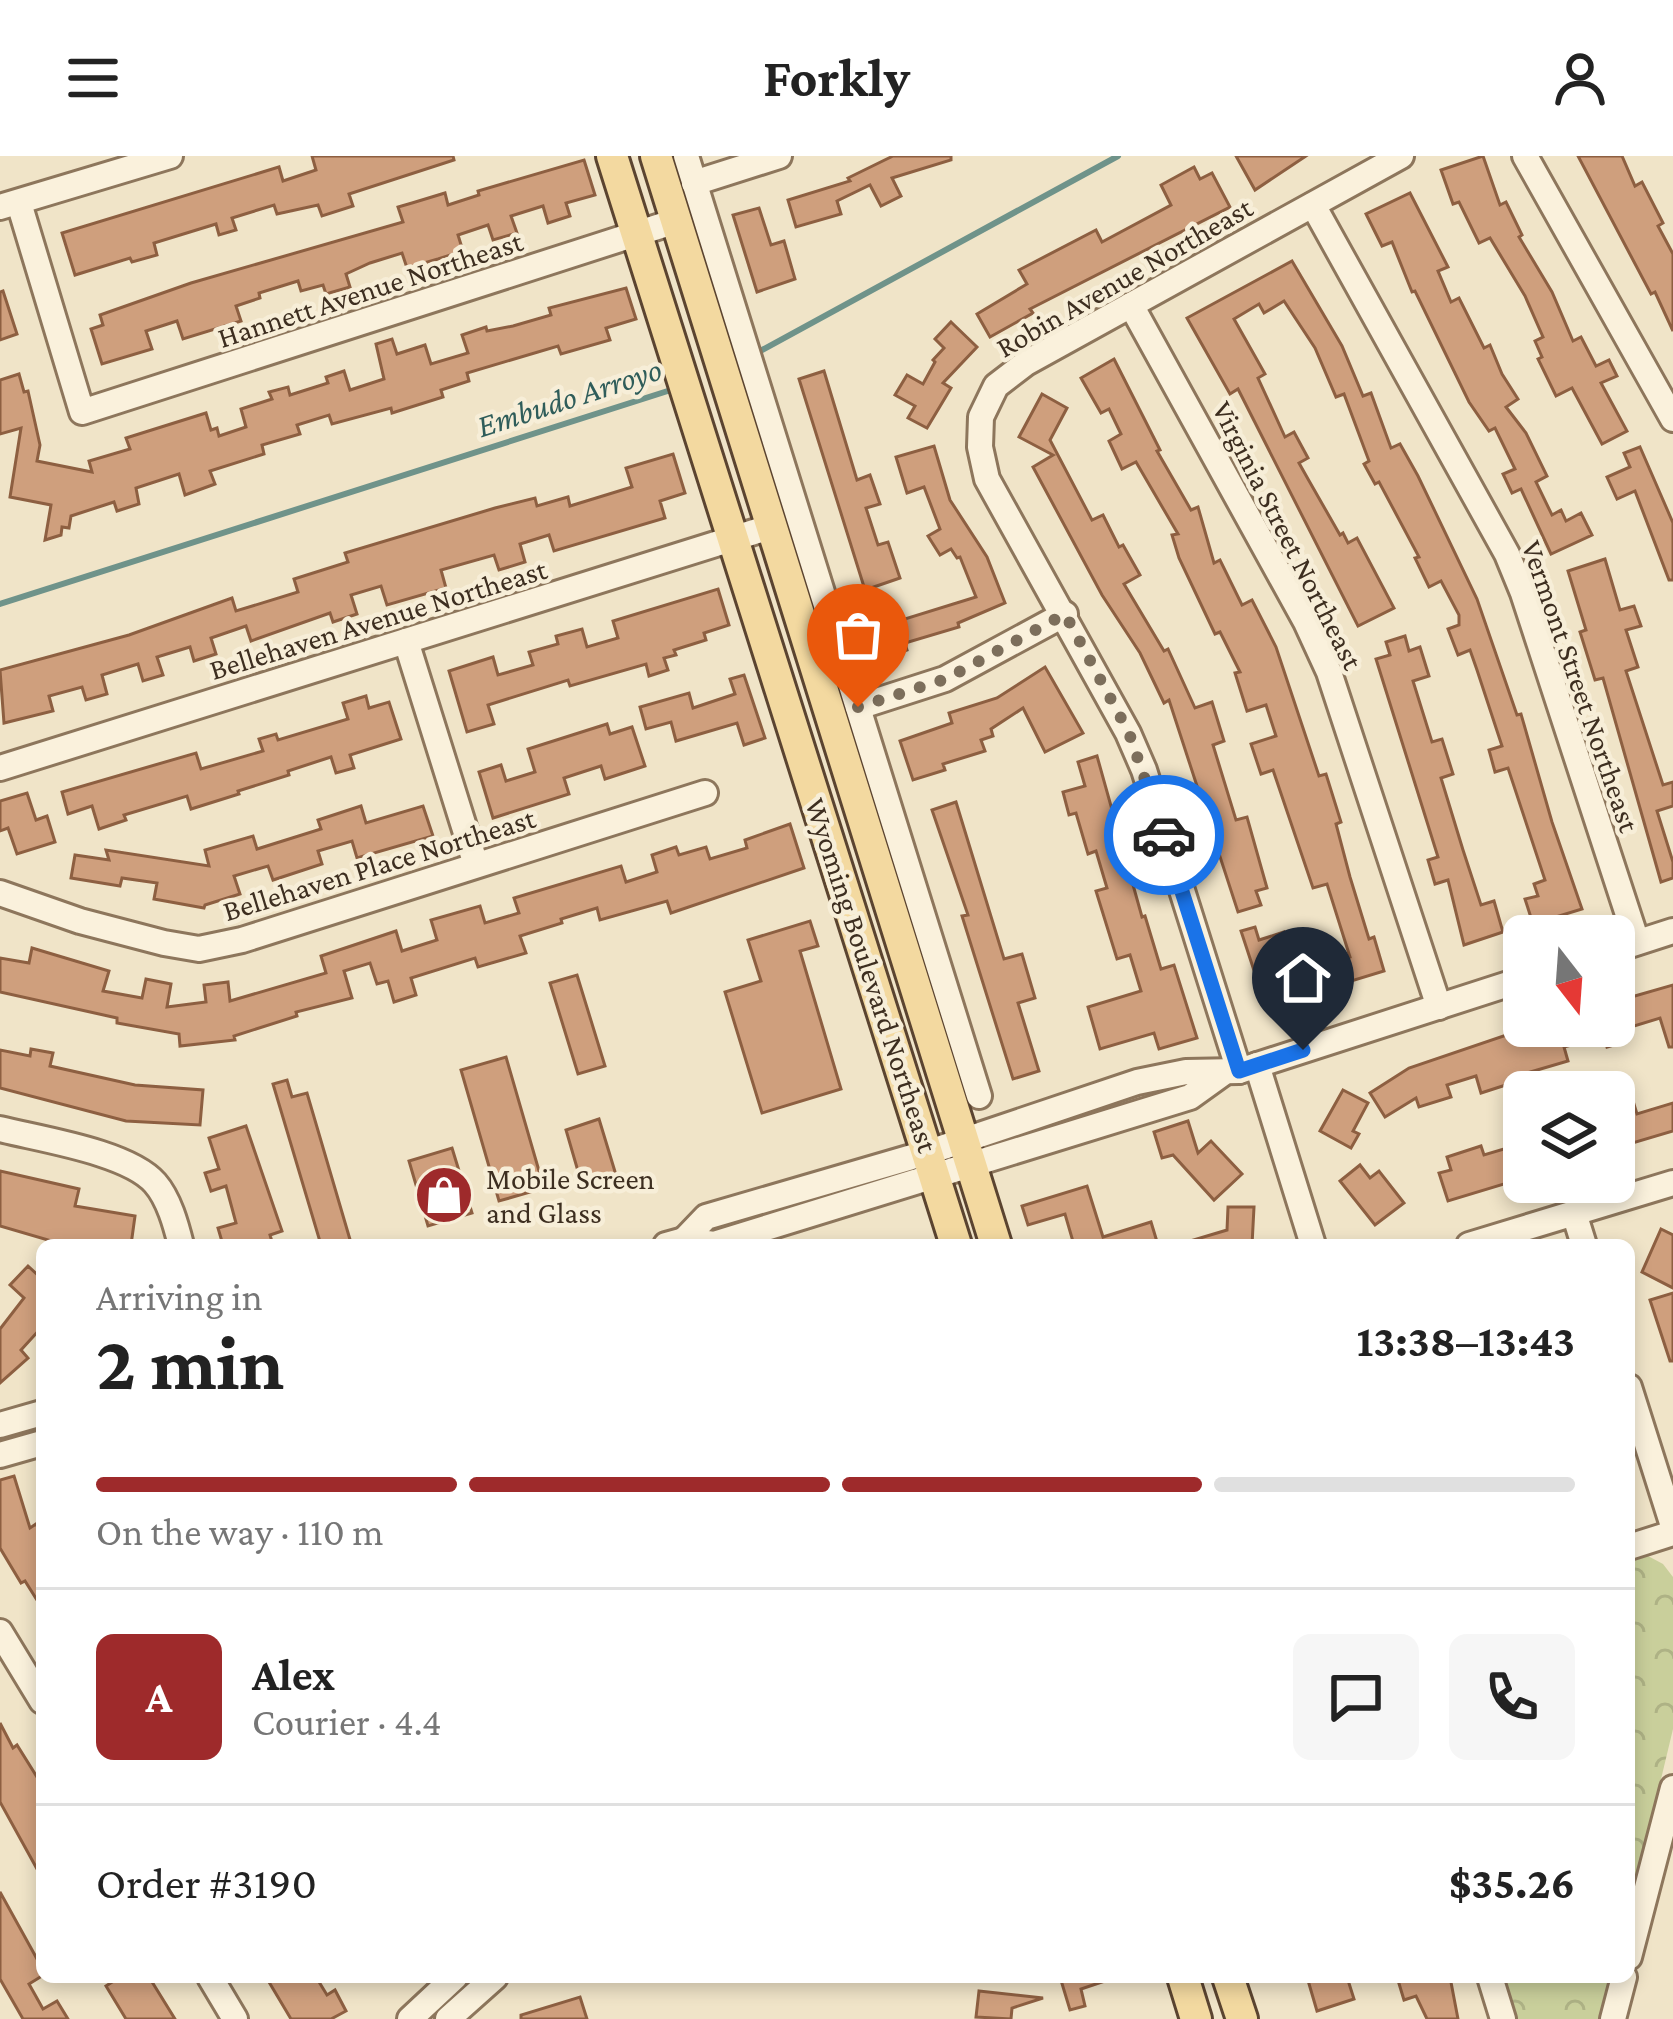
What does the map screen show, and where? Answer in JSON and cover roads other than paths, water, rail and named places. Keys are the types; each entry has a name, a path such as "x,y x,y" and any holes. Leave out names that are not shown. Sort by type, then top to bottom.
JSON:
{"main road":[{"name":"Wyoming Boulevard Northeast","path":"612,156 954,1239"},
{"name":"Wyoming Boulevard Northeast","path":"656,156 676,221 728,336 749,403 773,526 994,1239"},
{"path":"1185,1983 1196,2019"},
{"path":"1230,1983 1241,2019"}],"street":[{"path":"10,205 170,156"},
{"path":"686,156 728,336"},
{"path":"694,183 779,156"},
{"name":"Robin Avenue Northeast","path":"1065,614 987,478 980,447 981,417 996,386 1026,363 1401,156"},
{"path":"1525,156 1673,419"},
{"name":"Hannett Avenue Northeast","path":"10,205 82,412 676,221"},
{"name":"Vermont Street Northeast","path":"1313,205 1507,554 1530,614 1616,915"},
{"name":"Virginia Street Northeast","path":"1132,305 1329,672 1439,1007"},
{"path":"749,403 858,707 979,1096"},
{"name":"Bellehaven Avenue Northeast","path":"0,768 773,526"},
{"path":"858,707 946,679 1065,614 1144,770 1239,1070 1310,1239"},
{"path":"406,641 476,865"},
{"name":"Bellehaven Place Northeast","path":"0,893 80,921 199,949 242,940 705,793"},
{"path":"1635,943 1673,931"},
{"path":"728,1239 966,1153 1190,1097 1239,1070 1503,986"},
{"path":"0,1129 121,1161 154,1181 179,1239"},
{"path":"1489,1239 1673,1183"},
{"path":"1574,1213 1582,1239"},
{"path":"1635,1406 1673,1530 1635,1545"},
{"path":"0,1425 36,1415"},
{"path":"0,1455 36,1445"},
{"path":"0,1632 36,1691"},
{"path":"1635,1934 1673,1788"},
{"path":"214,1983 235,2019"},
{"path":"410,2019 449,1983"},
{"path":"444,2019 442,2007 469,1983"},
{"path":"444,2019 488,1983"},
{"path":"1492,1983 1503,2019"},
{"path":"1613,2019 1622,1983"}],"waterway":[{"name":"Embudo Arroyo","path":"753,355 1118,156"},
{"name":"Embudo Arroyo","path":"0,604 674,389"}],"place":[{"name":"Mobile Screen and Glass","path":"444,1195"}]}
